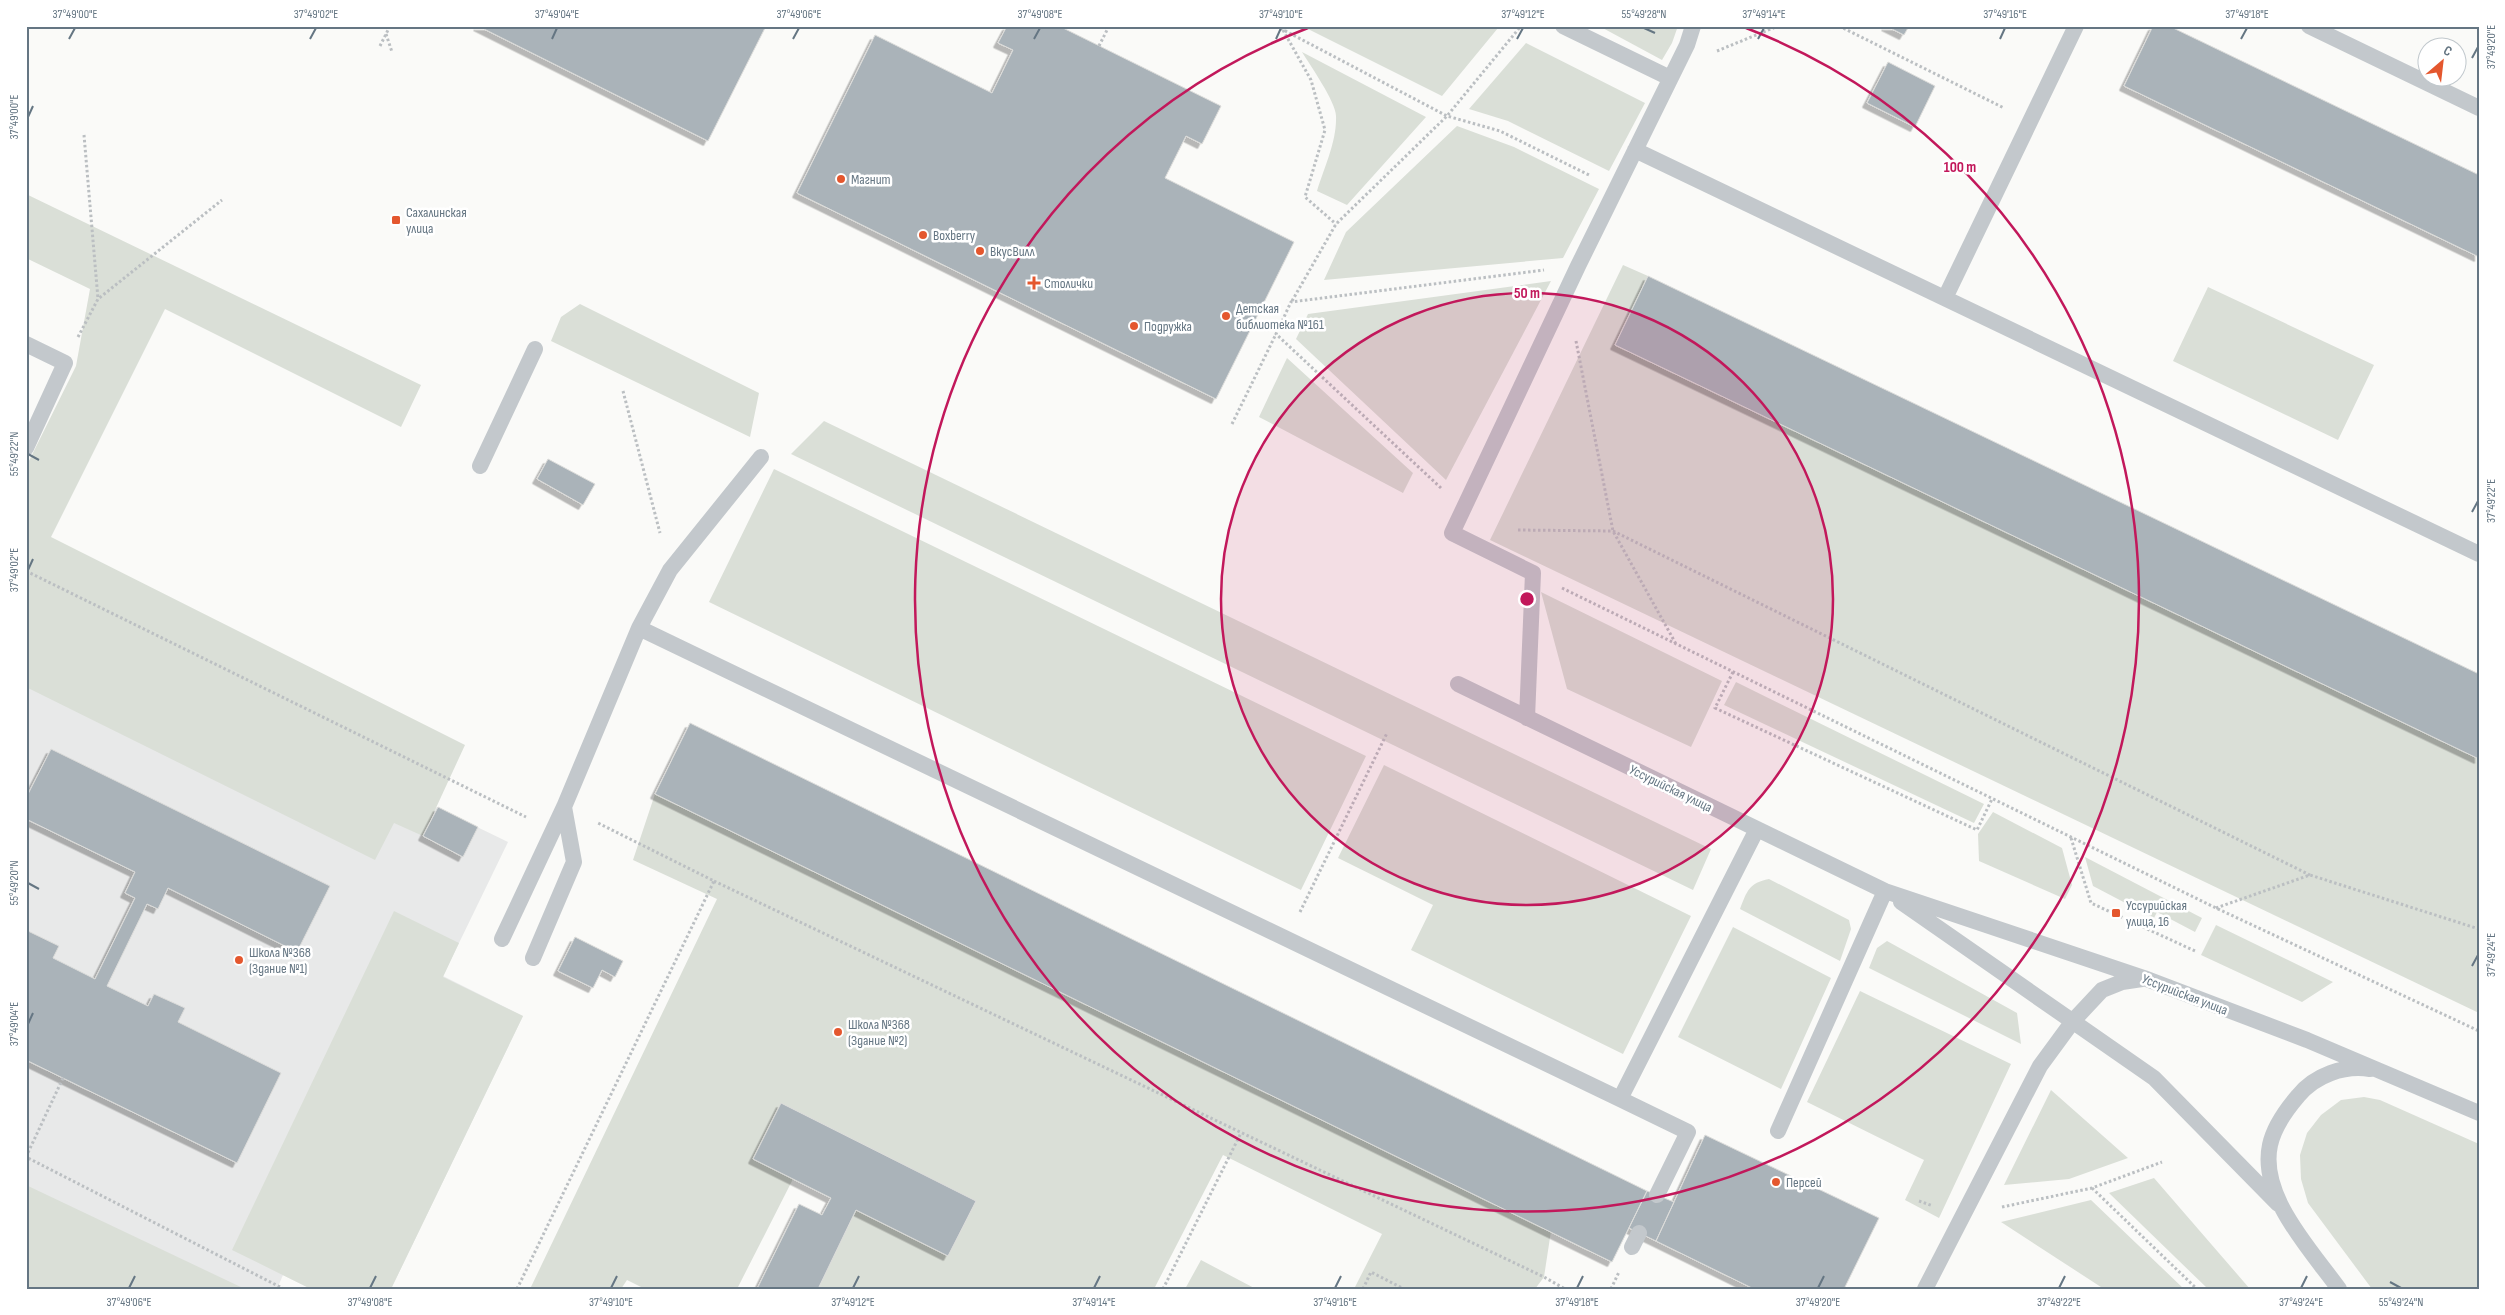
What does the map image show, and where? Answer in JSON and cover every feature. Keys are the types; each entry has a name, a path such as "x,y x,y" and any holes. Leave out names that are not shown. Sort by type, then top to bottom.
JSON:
{"lane":[{"path":"1563,26 1673,73"},
{"path":"1527,718 1533,573 1452,533 1578,266 1673,73 1693,26"},
{"path":"1945,298 2076,26"},
{"path":"2309,26 2479,108"},
{"path":"1635,150 2479,554"},
{"path":"26,344 65,363 26,448"},
{"path":"480,466 534,349"},
{"path":"502,939 564,806 639,628 670,570 761,457"},
{"path":"639,628 1688,1132 1657,1196"},
{"name":"Уссурийская улица","path":"1458,684 1885,891 2144,978 2387,1072 2479,1113"},
{"path":"533,958 574,862 564,806"},
{"path":"1620,1099 1757,829"},
{"path":"1778,1132 1885,891"},
{"name":"Уссурийская улица","path":"1885,891 2154,1078 2278,1204"},
{"path":"1925,1289 2040,1066 2073,1022 2102,990 2122,982 2144,978"},
{"path":"2339,1289 2278,1204 2270,1179 2270,1145 2282,1116 2301,1092 2326,1074 2356,1067 2387,1072"}],"path":[{"path":"380,46 390,26"},
{"path":"1099,46 1109,26"},
{"path":"1276,26 1447,116 1500,132 1616,188"},
{"path":"1232,424 1291,302 1336,224 1447,116 1521,26"},
{"path":"1673,73 1778,26"},
{"path":"1838,26 2030,121"},
{"path":"1282,29 1311,80 1325,130 1305,197 1336,224"},
{"path":"386,34 392,52"},
{"path":"84,135 98,299"},
{"path":"65,363 98,299 222,200"},
{"path":"1291,302 1578,266"},
{"path":"1576,331 1576,341 1613,532 1676,645"},
{"path":"1276,334 1446,492"},
{"path":"623,391 670,570"},
{"path":"1514,530 1613,532 2310,875 2479,929"},
{"path":"26,571 553,830"},
{"path":"1533,573 2071,838 2479,1031"},
{"path":"1733,672 1714,708 1977,830 1992,799"},
{"path":"1287,939 1386,733"},
{"path":"564,806 714,881 1544,1277 1565,1289"},
{"path":"2071,838 2091,903 2195,950"},
{"path":"2216,908 2310,875"},
{"path":"517,1289 714,881"},
{"path":"63,1078 26,1157 284,1289"},
{"path":"1163,1289 1241,1133"},
{"path":"1919,1201 1962,1216 2092,1188 2162,1162"},
{"path":"2092,1188 2196,1289"},
{"path":"1362,1289 1371,1272 1404,1289"},
{"path":"1611,1289 1619,1272"}],"shaded area":[{"path":"1302,26 1494,26 1498,28 1442,96"},
{"path":"1599,26 1678,26 1672,43 1662,60"},
{"path":"1526,43 1645,103 1609,171 1508,121 1469,109"},
{"path":"1302,52 1426,117 1347,205 1317,191 1332,145 1336,116 1332,102"},
{"path":"1457,126 1514,147 1599,189 1563,258 1324,280 1346,232"},
{"path":"26,194 421,385 401,427 165,309 51,537 465,745 423,836 394,823 375,860 26,687 26,467 76,366 90,289 26,258"},
{"path":"1623,265 1648,276 1616,345 2479,759 2479,1013 1490,540"},
{"path":"1551,281 1446,480 1296,339 1308,314"},
{"path":"2208,287 2374,365 2338,440 2173,361"},
{"path":"580,304 759,393 750,437 551,341 561,317"},
{"path":"1287,358 1413,473 1403,493 1259,417"},
{"path":"824,421 1711,849 1693,890 791,454"},
{"path":"774,469 1366,756 1301,890 709,602"},
{"path":"1541,592 1722,681 1691,747 1567,689"},
{"name":"Школа №368 (Здание №1)","path":"26,608 508,842 443,976 523,1016 391,1289 311,1289 283,1275 277,1289 26,1289"},
{"path":"1736,682 1984,804 1974,823 1724,705"},
{"path":"1384,765 1691,916 1623,1054 1411,950 1433,905 1338,858"},
{"path":"655,794 1551,1231 1544,1277 1535,1289 1354,1289 1382,1234 1223,1155 1154,1289 818,1289 856,1210 948,1256 976,1201 781,1103 793,1179 737,1289 645,1289 627,1280 621,1289 530,1289 717,899 633,860"},
{"path":"1993,812 2062,848 2072,885 2065,899 1979,861 1978,834"},
{"path":"2085,857 2202,918 2195,932 2157,912 2154,918 2093,886"},
{"path":"1769,879 1849,920 1851,929 1840,961 1740,909 1750,889 1757,883"},
{"path":"394,911 459,943 443,977 523,1016 391,1289 311,1289 232,1250"},
{"path":"2216,925 2333,982 2302,1002 2201,955"},
{"path":"1733,927 1831,978 1781,1089 1678,1037"},
{"path":"1887,941 2017,1013 2021,1044 1869,968 1877,948"},
{"path":"1860,991 2011,1064 1939,1218 1905,1200 1924,1160 1807,1102"},
{"path":"2051,1090 2128,1158 2069,1179 2004,1185"},
{"path":"2364,1097 2380,1100 2479,1144 2479,1289 2372,1289 2308,1203 2301,1179 2300,1155 2307,1133 2321,1115 2341,1100"},
{"path":"2154,1178 2250,1289 2208,1289 2109,1193"},
{"path":"26,1185 245,1289 26,1289"},
{"path":"2091,1200 2184,1289 2104,1289 2001,1222"},
{"path":"1201,1260 1256,1289 1185,1289"}],"building":[{"path":"478,26 766,26 708,141"},
{"path":"1007,26 1059,26 1221,106 1202,144 1186,136 1165,178 1294,242 1216,399 797,193 875,35 992,93 1013,50 998,43"},
{"path":"1886,26 1909,26 1904,35"},
{"path":"2153,26 2169,26 2479,175 2479,257 2124,86"},
{"path":"1888,62 1935,86 1915,127 1867,103"},
{"path":"1648,276 2479,674 2479,759 1615,345"},
{"path":"548,459 595,484 583,505 537,479"},
{"path":"690,723 1647,1191 1612,1262 655,794"},
{"path":"51,749 330,886 297,952 168,888 158,909 147,904 107,986 148,1006 154,994 185,1008 178,1022 281,1073 237,1163 26,1060 26,936 28,931 59,946 53,958 95,979 135,898 125,893 135,872 26,819 26,798"},
{"path":"438,807 478,827 463,857 423,836"},
{"path":"575,937 623,961 615,977 602,970 593,988 558,971"},
{"path":"781,1103 976,1201 948,1256 856,1210 818,1289 757,1289 799,1204 822,1215 831,1198 753,1159"},
{"path":"1705,1135 1879,1218 1844,1289 1754,1289 1656,1241"},
{"path":"1647,1191 1674,1202 1656,1241 1629,1228"}],"place":[{"name":"Магнит","path":"841,179"},
{"name":"Сахалинская улица","path":"396,220"},
{"name":"Boxberry","path":"923,235"},
{"name":"ВкусВилл","path":"980,251"},
{"name":"Столички","path":"1034,283"},
{"name":"Детская библиотека №161","path":"1226,316"},
{"name":"Подружка","path":"1134,326"},
{"name":"Уссурийская улица, 16","path":"2116,913"},
{"name":"Школа №368 (Здание №1)","path":"239,960"},
{"name":"Школа №368 (Здание №2)","path":"838,1032"},
{"name":"Персей","path":"1776,1182"}]}
